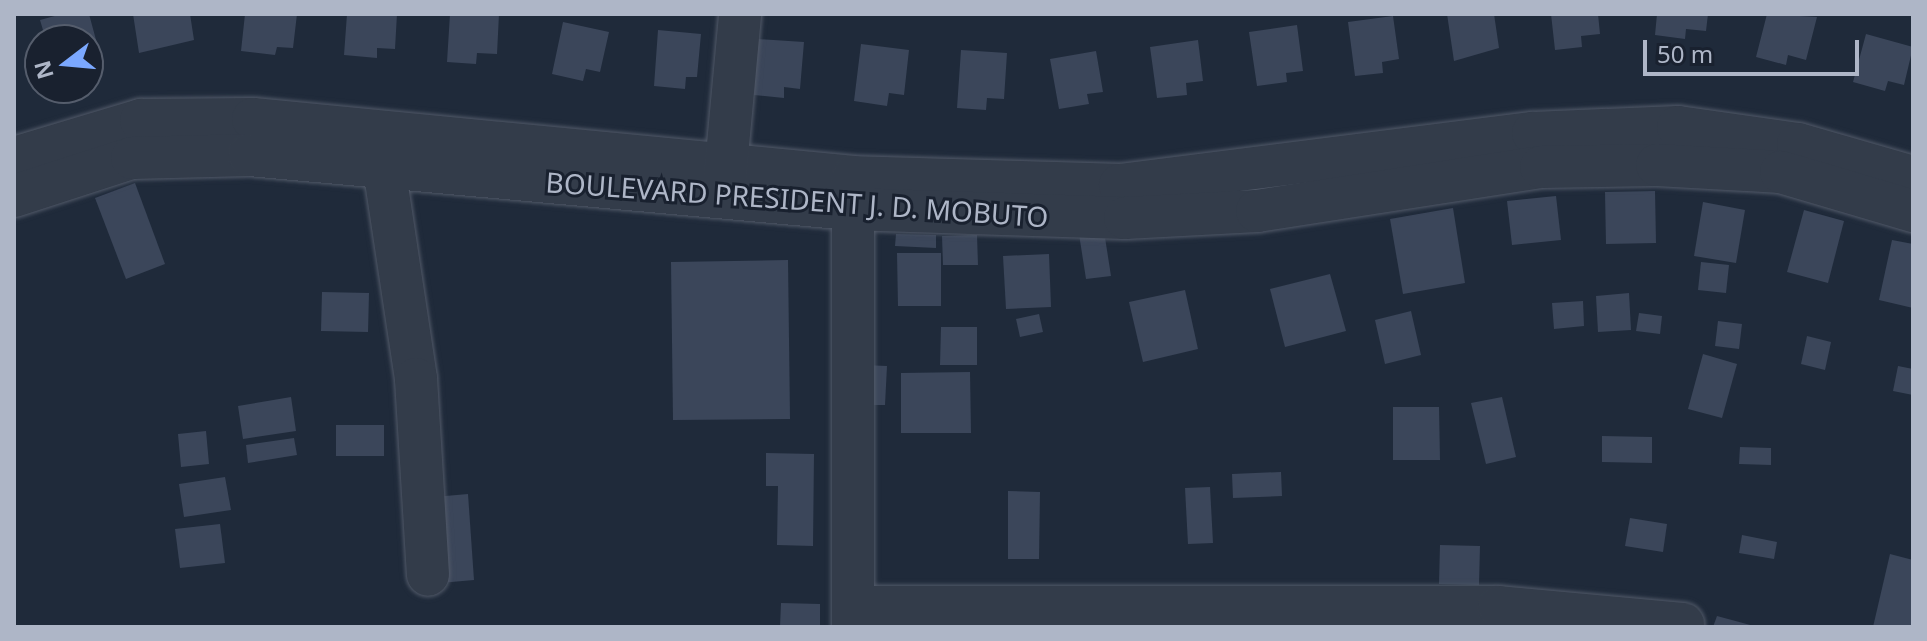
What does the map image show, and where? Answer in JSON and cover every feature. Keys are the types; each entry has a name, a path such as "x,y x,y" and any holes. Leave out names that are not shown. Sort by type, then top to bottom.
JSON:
{"street":[{"path":"724,177 740,14"},
{"name":"BOULEVARD PRESIDENT J. D. MOBUTO","path":"14,158 141,120 253,119 386,149"},
{"name":"BOULEVARD PRESIDENT J. D. MOBUTO","path":"852,193 1120,185 1533,133 1678,127 1798,144 1913,177"},
{"path":"386,149 416,379 428,575"},
{"name":"BOULEVARD PRESIDENT J. D. MOBUTO","path":"14,196 132,158 386,149 724,177 852,193 1125,218 1257,211 1541,167 1657,165 1781,172 1913,211"},
{"path":"852,193 853,617 1101,618 1499,607 1683,624"}],"building":[{"path":"62,14 89,14 92,24 41,24 40,20"},
{"path":"133,14 190,14 194,40 139,53"},
{"path":"245,14 297,14 293,48 277,47 275,55 241,51"},
{"path":"347,14 397,14 395,49 377,48 377,58 344,55"},
{"path":"450,14 499,14 497,54 477,53 476,64 447,62"},
{"path":"1447,14 1494,14 1499,48 1454,61"},
{"path":"1551,14 1598,14 1600,34 1581,36 1582,47 1555,50"},
{"path":"1657,14 1708,14 1706,31 1686,29 1685,39 1655,35"},
{"path":"1767,14 1817,17 1806,60 1788,55 1786,65 1756,57"},
{"path":"1393,16 1399,59 1382,62 1383,73 1355,76 1348,22"},
{"path":"563,22 609,32 600,72 586,69 583,81 552,74"},
{"path":"1297,25 1303,71 1286,73 1287,82 1257,86 1249,32"},
{"path":"658,30 701,34 697,77 686,77 685,89 654,86"},
{"path":"1866,34 1913,47 1904,85 1888,81 1885,91 1853,82"},
{"path":"758,39 804,42 800,89 784,87 784,98 754,95"},
{"path":"1198,40 1203,81 1186,83 1187,95 1157,98 1150,47"},
{"path":"861,44 909,50 904,95 889,93 887,106 854,101"},
{"path":"961,50 1007,53 1004,99 987,98 986,110 957,108"},
{"path":"1096,51 1103,92 1087,94 1089,104 1059,109 1050,59"},
{"path":"135,183 165,264 126,279 95,198"},
{"path":"1655,191 1656,243 1606,244 1605,192"},
{"path":"1556,196 1561,240 1512,245 1507,201"},
{"path":"1703,202 1745,210 1736,263 1694,256"},
{"path":"1453,208 1465,283 1403,294 1390,219"},
{"path":"1804,210 1844,221 1828,283 1787,272"},
{"path":"1104,231 1111,276 1086,279 1079,234"},
{"path":"896,234 936,235 936,248 895,246"},
{"path":"977,235 978,265 943,265 942,236"},
{"path":"1892,240 1913,244 1913,308 1879,300"},
{"path":"897,253 941,253 941,306 898,306"},
{"path":"1049,254 1051,307 1006,309 1003,256"},
{"path":"788,260 790,419 673,420 671,262"},
{"path":"1701,262 1729,265 1726,293 1698,290"},
{"path":"1330,274 1346,331 1285,347 1270,289"},
{"path":"1185,290 1198,349 1143,362 1129,302"},
{"path":"322,292 369,293 368,332 321,331"},
{"path":"1629,293 1631,330 1598,332 1596,296"},
{"path":"1583,301 1584,326 1554,329 1552,303"},
{"path":"1411,311 1421,355 1385,364 1375,320"},
{"path":"1639,313 1662,316 1660,334 1636,331"},
{"path":"1039,314 1043,332 1020,337 1016,319"},
{"path":"1718,321 1742,324 1739,349 1715,346"},
{"path":"941,327 977,327 977,365 940,365"},
{"path":"1807,336 1831,342 1825,370 1801,364"},
{"path":"1703,354 1737,364 1722,418 1688,409"},
{"path":"864,365 887,366 885,405 863,405"},
{"path":"1898,366 1913,369 1913,395 1893,391"},
{"path":"970,372 971,433 901,433 901,373"},
{"path":"291,397 296,431 243,439 238,406"},
{"path":"1502,397 1516,457 1486,464 1471,403"},
{"path":"1393,407 1439,407 1440,460 1393,460"},
{"path":"336,425 384,425 384,456 336,456"},
{"path":"206,431 209,464 181,467 178,434"},
{"path":"1602,436 1652,437 1652,463 1602,462"},
{"path":"294,438 297,455 248,463 246,445"},
{"path":"1740,447 1771,448 1771,465 1739,464"},
{"path":"766,453 814,454 813,546 777,545 778,486 766,486"},
{"path":"1281,472 1282,496 1233,498 1232,474"},
{"path":"225,477 231,510 184,517 179,484"},
{"path":"1210,487 1213,543 1188,544 1185,488"},
{"path":"1008,491 1040,492 1039,559 1008,559"},
{"path":"468,494 474,580 440,583 434,497"},
{"path":"1630,518 1667,524 1663,552 1625,546"},
{"path":"220,524 225,563 180,568 175,529"},
{"path":"1742,535 1777,542 1774,559 1739,553"},
{"path":"1440,545 1480,546 1479,585 1439,584"},
{"path":"1890,554 1913,560 1913,627 1873,627"},
{"path":"781,603 820,604 820,627 780,627"},
{"path":"1717,616 1754,626 1713,627"}]}
